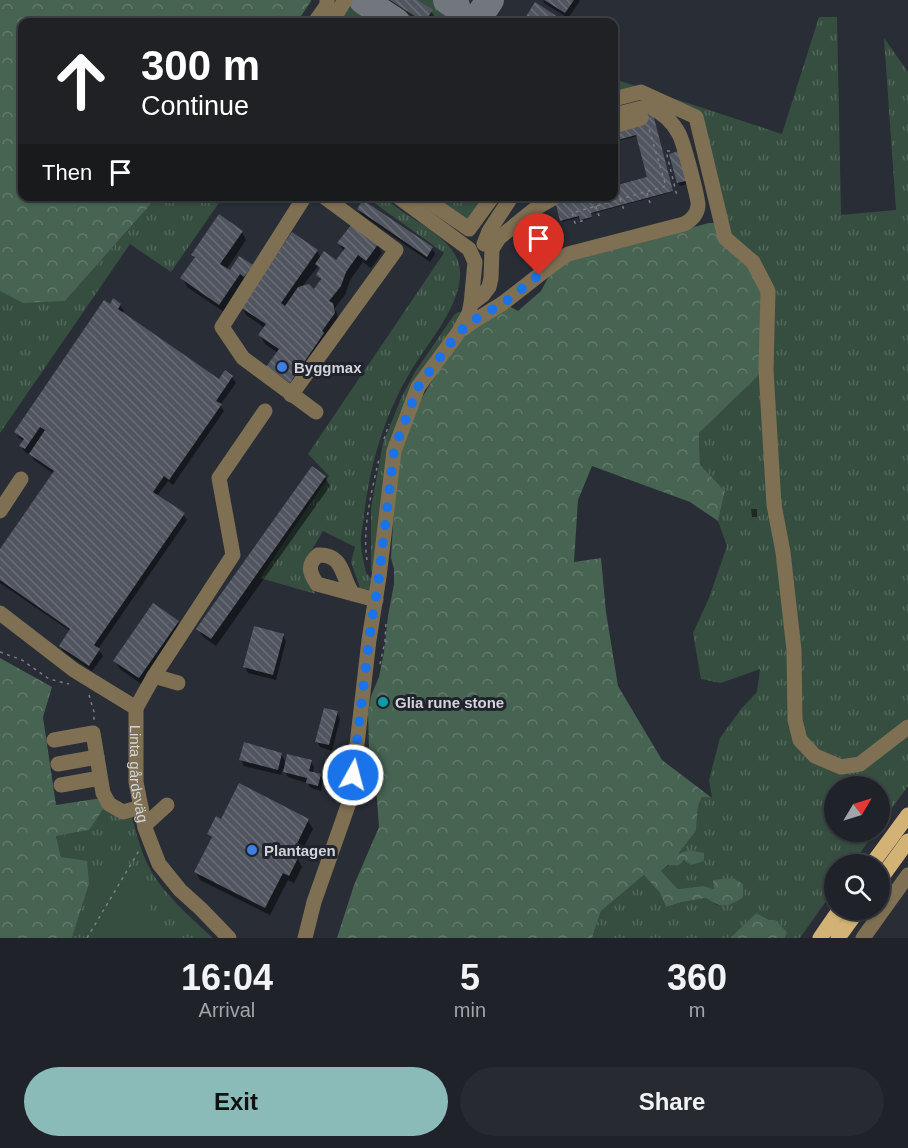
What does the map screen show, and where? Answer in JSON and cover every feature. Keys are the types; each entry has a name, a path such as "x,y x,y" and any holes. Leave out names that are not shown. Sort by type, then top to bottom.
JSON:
{"main road":[{"path":"879,854 908,815"},
{"path":"890,866 908,841"},
{"path":"820,938 832,920"},
{"path":"838,938 851,920"}],"street":[{"path":"318,18 327,5 327,0"},
{"path":"334,18 345,0"},
{"path":"618,98 641,92 696,117 725,238 753,262 768,291 766,370 774,505 783,552 793,639 795,720 800,740 815,756 841,766 860,764 908,727"},
{"path":"458,333 474,320 505,302 568,254 684,224 695,216 698,204 679,134 674,127 659,111 649,106 618,114"},
{"path":"618,125 653,117 674,127"},
{"path":"302,201 222,327 243,358 316,412"},
{"path":"291,395 396,250 330,201"},
{"path":"405,201 481,247 491,278 489,287 483,295 471,304"},
{"path":"428,201 469,229 489,201"},
{"path":"305,938 314,902 351,797 394,450 418,387 458,333 469,313 474,262 489,231 510,201"},
{"path":"481,247 499,238 536,208 549,201"},
{"path":"136,708 154,676 233,555 219,478 265,411"},
{"path":"0,511 21,479"},
{"path":"352,594 375,600"},
{"name":"Linta gårdsväg","path":"0,613 74,670 136,708 136,782 145,825 159,864 180,890 229,938"},
{"path":"154,676 178,683"},
{"path":"54,740 93,733 103,793 109,804 123,812 141,807"},
{"path":"58,764 97,757"},
{"path":"61,785 100,778"},
{"path":"145,825 167,805"},
{"path":"862,938 908,875"}],"path":[{"path":"646,117 666,186"},
{"path":"666,151 677,196"},
{"path":"656,153 675,151"},
{"path":"624,210 620,199 674,184"},
{"path":"646,192 650,203"},
{"path":"582,220 582,222 575,223 572,213 613,201"},
{"path":"596,206 598,216"},
{"path":"0,652 22,660 49,679 68,684 88,678 88,692 94,712 93,733"},
{"path":"87,938 143,843"}],"green space":[{"path":"0,0 311,0 300,18 18,18 18,201 153,201 65,301 23,303 0,291"},
{"path":"334,0 460,0 448,18 327,18 335,6"},
{"path":"819,17 837,17 841,215 896,210 884,38 908,72 908,786 890,811 890,776 824,776 824,842 868,842 859,854 824,854 824,904 800,938 785,938 787,932 756,913 730,938 592,938 601,911 644,875 660,893 666,907 706,898 718,906 714,889 703,886 678,889 661,871 676,862 704,861 703,853 677,855 696,831 698,806 702,797 712,798 709,780 720,738 741,709 757,692 760,669 721,683 701,679 693,633 709,598 727,546 718,521 725,491 700,465 699,433 756,378 690,118 647,94 618,101 618,80 782,134"},
{"path":"153,201 220,201 171,272 130,244 0,433 0,291 65,301"},
{"path":"372,201 388,201 441,238 455,255 460,277 458,290 447,316 399,392 379,443 370,479 361,538 366,573 371,578 370,590 360,588 351,562 355,547 323,531 303,565 309,585 316,594 260,578 329,476 308,454 444,253"},
{"path":"419,201 496,201 472,237"},
{"path":"715,223 745,260 764,290 765,363 756,378 699,433 700,465 725,491 718,521 690,502 592,466 578,500 574,562 601,558 606,612 618,686 662,760 712,798 702,797 698,806 696,831 678,854 689,850 704,853 704,861 691,865 684,860 679,865 668,865 661,871 678,889 703,886 714,889 713,880 733,878 743,884 743,897 728,905 716,904 706,898 666,907 660,893 644,875 601,911 592,938 337,938 354,885 379,827 375,771 369,748 368,713 371,696 379,677 394,584 391,558 400,455 420,401 463,336 509,306 518,311 541,291 549,276 568,261"},
{"path":"458,312 461,312 457,321 427,367 373,573 371,571 371,508 383,443 402,396 415,372"},
{"path":"0,658 52,687 43,717 56,805 102,798 103,809 89,830 56,836 61,857 87,861 89,884 72,938 0,938"},
{"path":"102,803 132,817 142,852 160,884 176,903 213,938 72,938 89,884 61,857 56,836 89,830"},
{"path":"122,848 156,921 170,938 84,938 93,888"},
{"path":"756,913 769,920 775,920 787,932 785,938 730,938"}],"building":[{"path":"390,0 417,0 433,10 427,18 418,18"},
{"path":"544,0 574,0 565,13"},
{"path":"535,2 559,18 525,18"},
{"path":"652,110 673,191 591,213 592,217 580,220 579,216 560,221 555,201 618,201 618,185 647,177 636,135 618,140 618,120"},
{"path":"682,150 690,180 677,183 669,154"},
{"path":"364,201 433,247 427,257 357,209"},
{"path":"219,214 243,231 220,264 230,270 239,256 253,265 244,277 240,274 219,305 180,278 195,257 191,255"},
{"path":"351,225 379,243 366,261 358,255 346,272 341,286 329,301 333,303 335,313 290,383 266,367 279,349 258,335 266,324 240,307 292,232 318,250 281,303 285,306 298,287 309,284 314,289 321,279 316,275 320,268 315,264 324,251 336,260 345,248 337,243"},
{"path":"113,298 121,304 118,309 219,379 225,370 233,376 216,401 222,404 169,480 164,476 153,492 185,513 94,645 100,649 89,666 59,646 70,629 0,580 0,549 54,471 29,454 45,430 40,427 25,449 19,446 24,439 14,432 104,300 110,304"},
{"path":"312,466 326,476 211,639 196,629"},
{"path":"153,603 179,621 139,678 113,661"},
{"path":"254,626 284,634 273,675 243,667"},
{"path":"324,708 338,711 329,745 315,742"},
{"path":"244,742 282,753 278,770 239,760"},
{"path":"287,754 312,760 309,771 321,774 318,786 306,783 307,778 283,772"},
{"path":"239,783 309,819 292,854 298,858 289,876 283,873 265,908 194,872 212,837 207,834 216,816 221,819"}],"taxiway":[{"path":"363,0 390,18"},
{"path":"447,0 456,6"},
{"path":"478,18 490,0"}],"place":[{"name":"Byggmax","path":"282,367"},
{"name":"Glia rune stone","path":"383,702"},
{"name":"Plantagen","path":"252,850"}],"route":[{"path":"353,775 394,450 418,387 458,333 474,320 505,302 539,275"}]}
